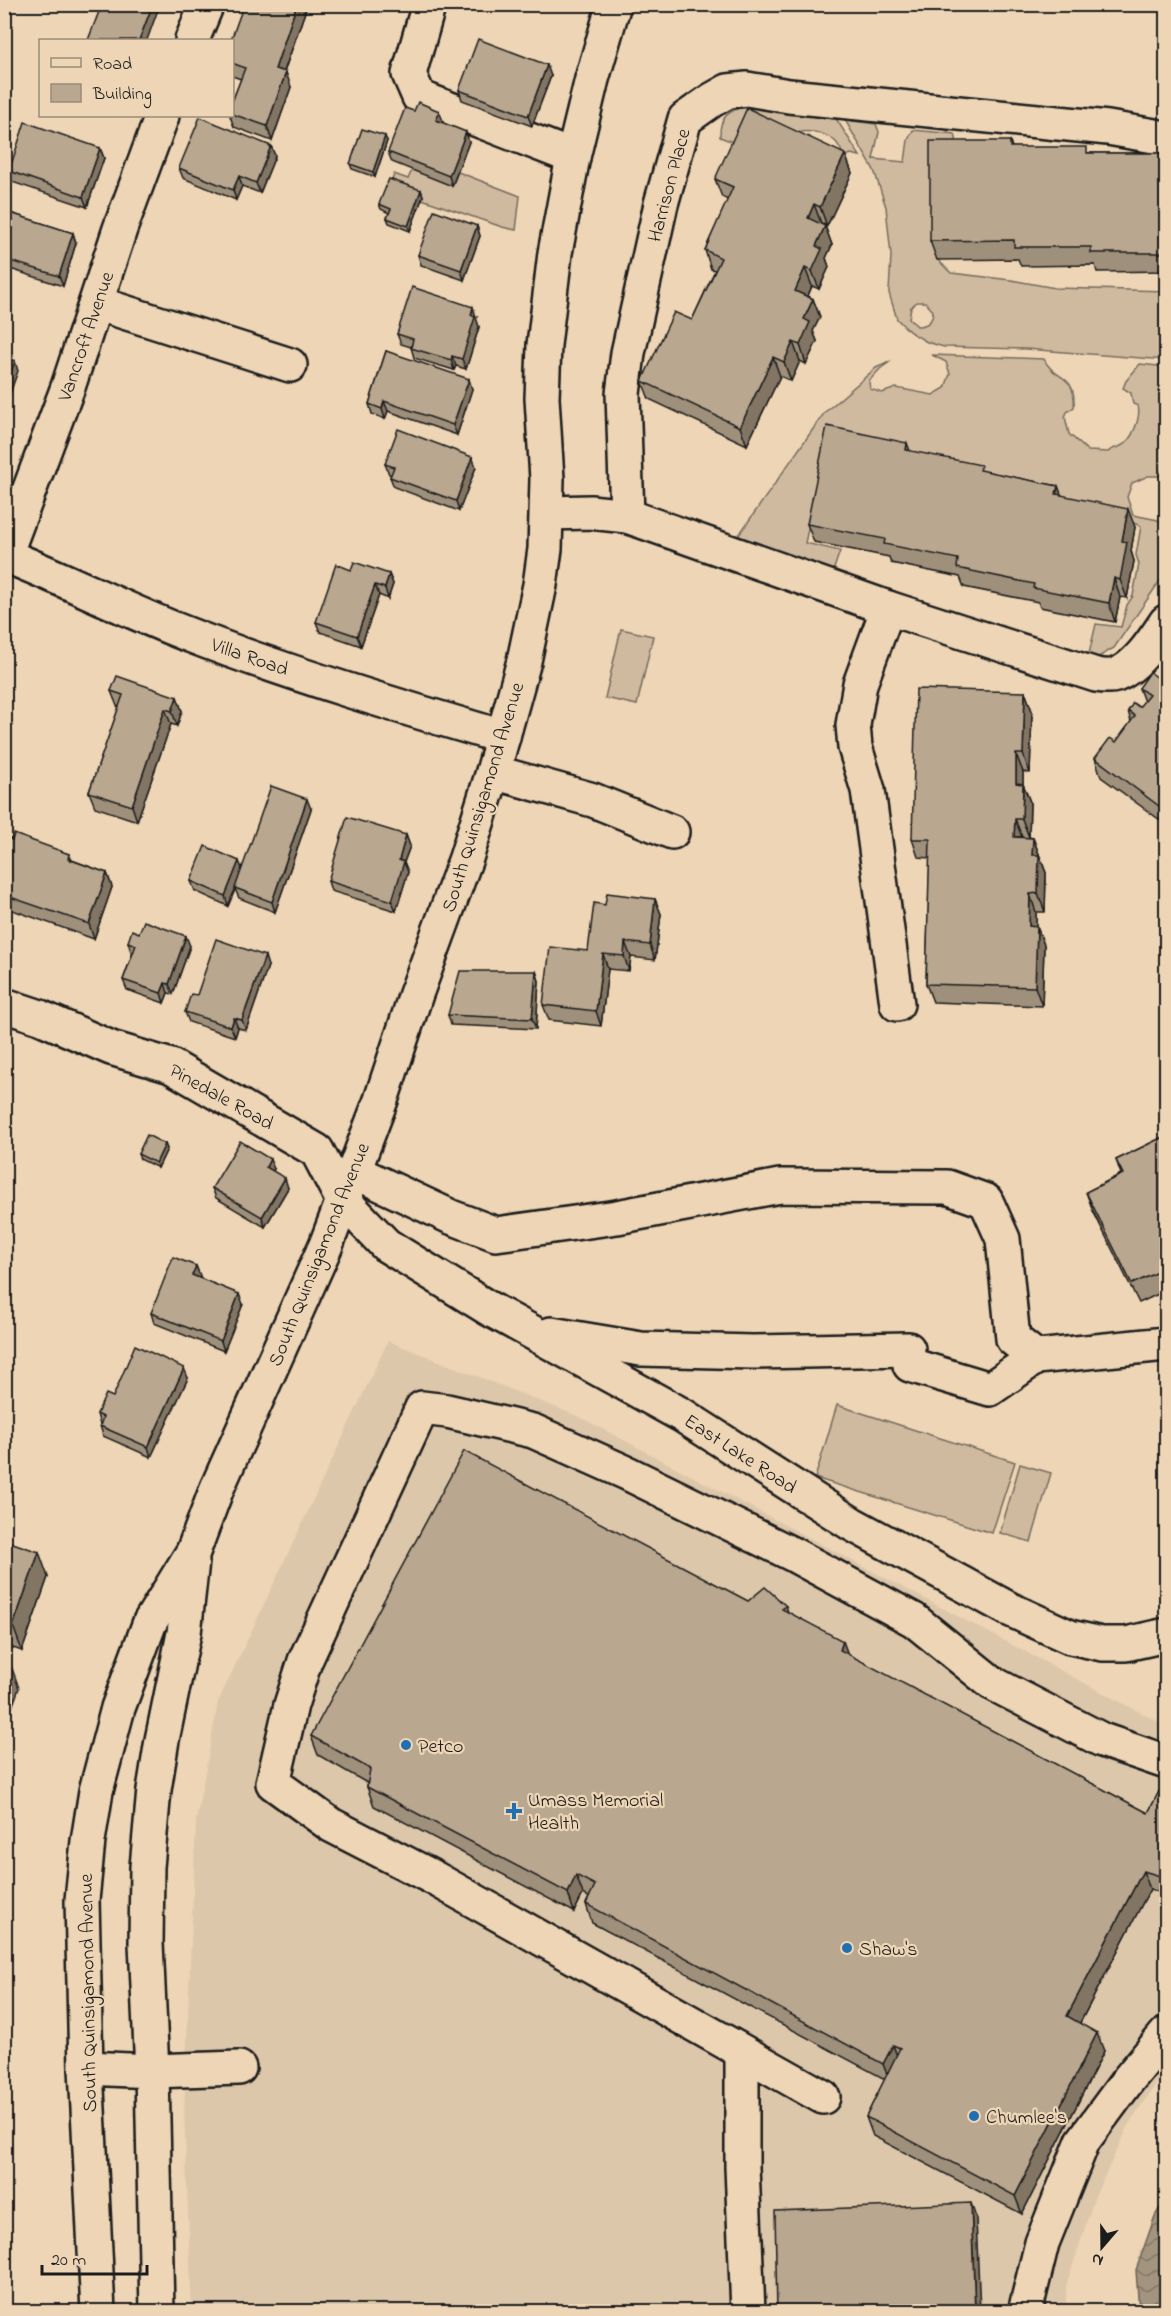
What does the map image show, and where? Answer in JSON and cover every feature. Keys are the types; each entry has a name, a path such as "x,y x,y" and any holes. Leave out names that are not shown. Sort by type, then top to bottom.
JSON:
{"street":[{"path":"192,39 207,4"},
{"path":"429,4 409,74 419,97 573,157"},
{"name":"South Quinsigamond Avenue","path":"98,2312 86,2068 82,1900 96,1791 118,1707 150,1622 193,1552 217,1488 311,1282 381,1100 416,994 463,866 493,772 533,621 545,549 547,513 542,398 544,345 555,253 573,157 592,79 614,4"},
{"name":"Harrison Place","path":"627,516 623,394 636,315 661,204 685,119 712,99 728,92 747,89 789,96 1108,128 1167,138"},
{"name":"Vancroft Avenue","path":"5,555 162,117"},
{"path":"96,303 290,365"},
{"path":"547,513 590,512 627,516 888,608 1096,675 1114,676 1129,667 1167,622"},
{"name":"Villa Road","path":"5,555 141,616 194,637 368,696 502,737"},
{"path":"888,608 860,684 852,725 855,747 868,790 897,1004"},
{"path":"493,772 593,800 672,832"},
{"name":"Pinedale Road","path":"4,1005 40,1017 111,1048 171,1066 317,1150 348,1185"},
{"path":"348,1185 451,1217 496,1234 617,1217 780,1186 947,1187 986,1201 1003,1239 1013,1338 1035,1357"},
{"name":"East Lake Road","path":"348,1185 386,1245 488,1308 682,1415 852,1524 1009,1609 1070,1637 1102,1644 1126,1644 1167,1635"},
{"path":"529,1331 641,1348 909,1357 990,1389 1035,1357 1167,1344"},
{"path":"823,2097 434,1878 331,1825 273,1783 291,1705 306,1661 422,1408 447,1411 533,1431 627,1473 794,1555 914,1620 993,1683 1102,1740 1167,1762"},
{"name":"South Quinsigamond Avenue","path":"157,2312 152,2071 146,1943 147,1867 154,1790 184,1633 193,1552"},
{"path":"1025,2312 1042,2244 1083,2141 1128,2079 1167,2034"},
{"path":"742,2052 742,2167 747,2312"},
{"path":"86,2068 152,2071 239,2068"}],"shaded area":[{"path":"747,105 835,117 860,156 851,154 844,157 835,141 814,132 790,133 745,147 720,137 721,124 726,115"},
{"path":"845,120 876,124 879,132 873,159 905,162 908,140 913,130 955,134 957,145 954,177 937,259 951,273 1055,288 1166,291 1166,360 1026,349 944,347 927,342 910,332 897,319 889,293 891,255 886,207 874,170","holes":["917,302 925,302 933,311 932,318 927,324 917,326 909,318 911,307"]},
{"path":"412,170 452,185 458,172 520,196 516,230 422,199 423,196 391,184 394,174 408,179"},
{"path":"932,355 1044,359 1072,388 1074,407 1067,412 1065,417 1069,434 1088,451 1108,452 1129,439 1135,428 1139,411 1138,406 1133,404 1131,393 1123,388 1126,381 1140,364 1166,367 1166,462 1159,476 1148,476 1132,483 1127,497 1133,515 1158,520 1166,526 1166,572 1114,648 1095,659 1088,658 1096,624 1121,627 1127,605 1133,596 1139,564 1136,555 1141,526 1101,510 950,466 908,450 827,440 805,543 840,551 830,580 734,542 825,412 876,368 891,361 869,381 870,389 882,393 896,388 933,395 945,388 950,374 946,362"},
{"path":"621,629 653,636 637,705 605,698"},
{"path":"388,1341 580,1417 1166,1726 1166,2070 1132,2119 1095,2196 1066,2287 1066,2311 192,2312 184,2112 196,1821 218,1702"},
{"path":"837,1405 1015,1462 992,1533 815,1478"},
{"path":"1020,1464 1051,1473 1031,1542 1000,1533"}],"water":[{"path":"1166,2197 1166,2311 1139,2311 1136,2270 1155,2216"}],"building":[{"path":"102,4 153,4 139,39 88,39"},
{"path":"244,4 297,4 275,69 286,72 267,126 234,115 234,97 245,68 234,64 234,39 231,39"},
{"path":"478,39 547,65 528,116 459,90"},
{"path":"418,102 439,111 436,120 466,132 449,176 388,152 405,108 414,111"},
{"path":"747,108 845,154 820,207 814,204 808,218 825,226 816,246 822,249 812,271 805,268 795,291 813,299 804,319 810,322 800,345 793,342 784,362 773,357 740,427 642,381 674,312 692,320 721,258 705,250 733,187 715,179"},
{"path":"200,117 271,146 256,183 239,176 233,190 179,168"},
{"path":"25,122 100,148 83,197 9,171"},
{"path":"362,129 385,136 373,172 350,164"},
{"path":"930,141 1010,141 1010,147 1087,147 1087,153 1164,153 1164,161 1167,161 1167,253 1091,253 1091,247 1014,247 1014,240 930,241"},
{"path":"389,179 421,190 408,226 387,218 391,209 379,204"},
{"path":"434,210 477,226 461,270 418,255"},
{"path":"4,211 73,233 59,276 4,259"},
{"path":"412,287 473,307 471,315 475,317 462,359 452,356 451,360 411,348 413,339 397,334"},
{"path":"386,351 469,379 453,425 384,401 382,409 369,404"},
{"path":"4,358 15,361 4,390"},
{"path":"827,426 907,443 906,450 981,465 980,470 1058,486 1056,494 1128,509 1122,541 1127,542 1120,580 1114,578 1109,603 1033,588 1034,584 957,568 958,559 884,544 885,539 807,524"},
{"path":"398,429 472,457 456,501 390,477 394,467 385,464"},
{"path":"354,562 389,574 385,588 375,585 357,636 316,622 336,564 351,570"},
{"path":"1167,666 1167,812 1095,758 1110,738 1116,742 1135,716 1128,711 1133,703 1139,707 1149,695 1139,688 1150,672 1158,678"},
{"path":"117,676 177,697 172,711 165,709 132,806 89,792 123,695 111,691"},
{"path":"916,689 1025,692 1023,754 1016,754 1016,783 1023,784 1022,819 1015,819 1014,837 1033,838 1032,855 1039,855 1038,893 1030,894 1029,926 1037,927 1035,987 926,984 930,839 912,839"},
{"path":"271,786 307,799 272,902 235,888"},
{"path":"347,817 406,835 399,860 404,862 392,901 328,881"},
{"path":"14,834 69,854 68,859 107,873 89,924 4,895 4,837 12,840"},
{"path":"205,846 239,861 225,896 191,881"},
{"path":"607,893 655,899 650,945 625,942 624,956 603,954 596,1011 543,1005 550,947 588,951 594,903 605,905"},
{"path":"144,921 186,936 169,984 165,983 161,993 123,980 136,945 128,942 132,930 139,933"},
{"path":"216,939 265,956 242,1020 234,1018 231,1027 185,1012 191,994 197,995"},
{"path":"460,971 536,971 532,1019 448,1015"},
{"path":"147,1135 165,1144 156,1163 138,1154"},
{"path":"1167,1135 1167,1268 1132,1284 1086,1192 1123,1174 1116,1160"},
{"path":"240,1141 270,1159 266,1167 285,1178 262,1217 212,1188"},
{"path":"173,1257 196,1266 192,1275 239,1294 221,1341 151,1313"},
{"path":"135,1345 184,1368 148,1447 100,1426 103,1417 97,1414 106,1394 113,1397"},
{"path":"464,1451 748,1601 765,1587 786,1606 782,1609 843,1641 840,1650 1148,1813 1167,1776 1167,1878 1143,1871 1067,2016 1097,2033 1015,2196 866,2117 900,2048 893,2045 883,2064 586,1904 595,1885 576,1875 568,1893 367,1787 370,1769 311,1736"},
{"path":"4,1540 39,1552 13,1626 4,1623"},
{"path":"4,1661 10,1663 4,1678"},
{"path":"971,2203 975,2312 777,2312 775,2211"}],"place":[{"name":"Petco","path":"406,1745"},
{"name":"Umass Memorial Health","path":"514,1811"},
{"name":"Shaw's","path":"847,1948"},
{"name":"Chumlee's","path":"974,2116"}]}
